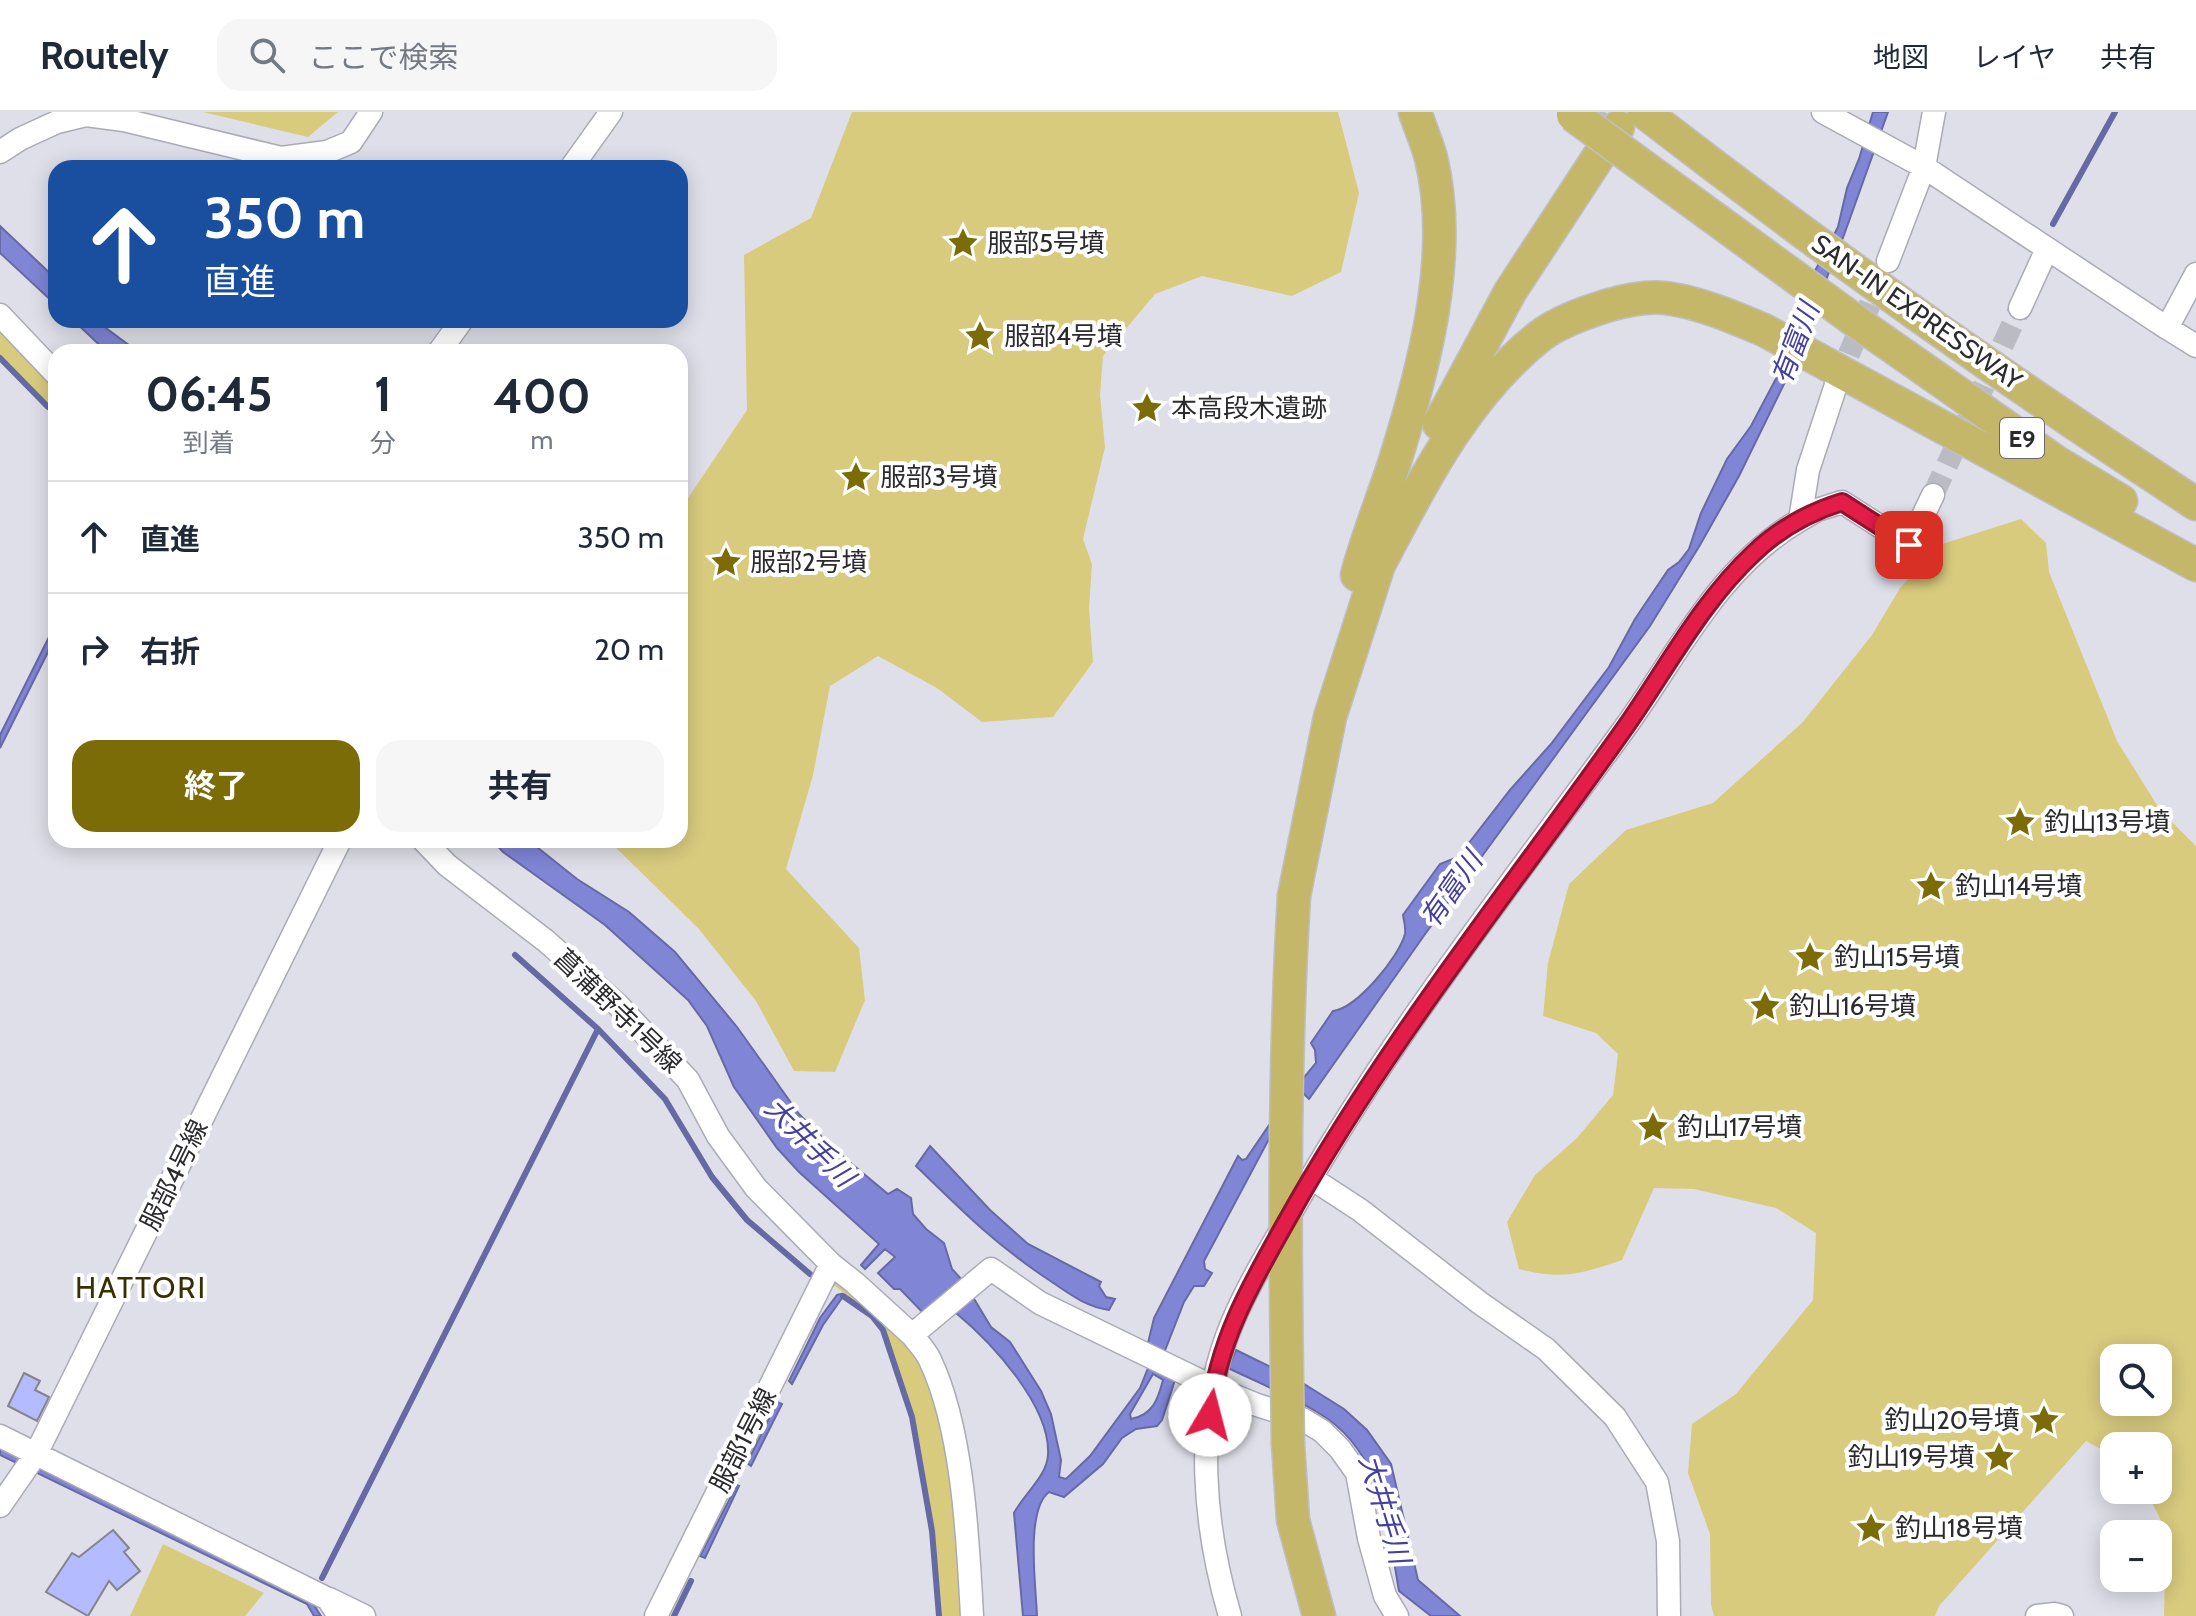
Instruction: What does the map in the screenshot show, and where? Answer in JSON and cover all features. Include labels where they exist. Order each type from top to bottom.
[{"type":"highway","points":[[1305,1616],[1292,1577],[1281,1524],[1288,897],[1319,717],[1360,566],[1394,463],[1424,350],[1439,271],[1437,206],[1431,159],[1415,112]]},
{"type":"highway","points":[[1394,463],[1515,248],[1609,116]]},
{"type":"highway","points":[[1288,897],[1330,717],[1374,574],[1436,430],[1609,116]]},
{"type":"highway","name":"SAN-IN EXPRESSWAY","points":[[1609,116],[1679,139],[1777,212],[1879,270],[2078,427],[2196,504]]},
{"type":"highway","name":"SAN-IN EXPRESSWAY","points":[[1609,116],[1854,320],[2058,463],[2196,546]]},
{"type":"highway","points":[[1374,574],[1458,423],[1496,377],[1542,334],[1586,312],[1626,300],[1671,298],[1764,330],[1835,376],[1929,421],[2196,565]]},
{"type":"highway","points":[[1281,1444],[1293,1520],[1319,1616]]},
{"type":"street","points":[[0,152],[57,122],[86,115],[124,120],[281,158],[327,152],[351,142],[371,112]]},
{"type":"street","points":[[577,160],[611,112]]},
{"type":"street","points":[[1823,112],[1924,167],[2046,251],[2196,346]]},
{"type":"street","points":[[1879,270],[1924,167],[1934,112]]},
{"type":"street","points":[[2020,308],[2046,251]]},
{"type":"street","points":[[2167,328],[2196,274]]},
{"type":"street","points":[[0,315],[48,366]]},
{"type":"street","points":[[1800,520],[1808,470],[1835,376]]},
{"type":"street","points":[[1230,1616],[1209,1516],[1205,1471],[1206,1383],[1251,1285],[1311,1178],[1458,954],[1623,732],[1719,589],[1755,552],[1800,520],[1817,510],[1842,502],[1909,545],[1933,495]]},
{"type":"street","name":"服部4号線","points":[[0,1506],[36,1454],[336,848]]},
{"type":"street","name":"菖蒲野寺1号線","points":[[431,848],[447,865],[546,941],[618,1005],[688,1080],[718,1136],[756,1188],[831,1264],[916,1331],[945,1400],[959,1467],[972,1616]]},
{"type":"street","points":[[1311,1178],[1360,1210],[1480,1303],[1546,1349],[1615,1417],[1657,1482],[1668,1541],[1669,1616]]},
{"type":"street","name":"服部1号線","points":[[656,1616],[831,1264]]},
{"type":"street","points":[[916,1331],[991,1269],[1040,1303],[1124,1344],[1206,1383],[1302,1419],[1322,1431],[1357,1473],[1369,1538],[1385,1596],[1397,1616]]},
{"type":"street","points":[[0,1436],[333,1607],[364,1616]]},
{"type":"street","points":[[2037,1616],[2062,1616]]},
{"type":"shaded area","points":[[203,112],[338,112],[308,137]]},
{"type":"shaded area","points":[[852,112],[1338,112],[1359,193],[1341,272],[1292,296],[1202,276],[1155,294],[1103,356],[1100,395],[1105,447],[1083,539],[1092,564],[1089,608],[1093,662],[1053,717],[982,722],[937,688],[878,656],[830,686],[813,775],[786,869],[859,948],[865,1000],[835,1072],[794,1071],[756,1001],[699,929],[616,848],[688,848],[688,498],[747,410],[744,255],[811,218]]},
{"type":"shaded area","points":[[0,325],[48,375],[48,404],[0,356]]},
{"type":"shaded area","points":[[2021,519],[2046,543],[2049,572],[2117,741],[2160,810],[2196,846],[2196,1616],[2164,1616],[2165,1592],[2172,1592],[2172,1520],[2161,1520],[2153,1504],[2172,1504],[2172,1432],[2100,1432],[2100,1448],[2086,1441],[1939,1606],[1935,1616],[1714,1616],[1711,1604],[1710,1534],[1688,1473],[1692,1424],[1736,1394],[1813,1300],[1816,1233],[1776,1208],[1694,1189],[1654,1188],[1622,1260],[1583,1272],[1560,1275],[1519,1269],[1507,1222],[1535,1175],[1577,1138],[1613,1095],[1618,1054],[1596,1033],[1543,1016],[1548,963],[1569,884],[1626,830],[1713,803],[1802,723],[1872,635],[1900,588],[1939,545]]},
{"type":"shaded area","points":[[839,1282],[918,1350],[947,1433],[966,1616],[941,1616],[934,1529],[914,1414],[885,1329],[873,1315],[832,1284]]},
{"type":"shaded area","points":[[163,1544],[264,1593],[245,1616],[130,1616]]},
{"type":"water","points":[[1873,112],[1888,112],[1844,235],[1785,382],[1739,476],[1700,545],[1650,626],[1309,1099],[1303,1093],[1270,1137],[1204,1261],[1205,1269],[1212,1273],[1204,1286],[1194,1286],[1184,1302],[1164,1353],[1175,1380],[1162,1420],[1157,1426],[1136,1429],[1122,1438],[1103,1464],[1064,1497],[1049,1492],[1042,1501],[1034,1531],[1037,1616],[1023,1616],[1014,1513],[1039,1478],[1048,1455],[1040,1416],[1016,1376],[986,1341],[956,1313],[950,1310],[926,1316],[900,1289],[894,1289],[878,1273],[895,1257],[885,1249],[865,1269],[861,1265],[879,1244],[777,1148],[734,1087],[707,1026],[688,1000],[605,925],[499,848],[538,848],[577,879],[629,912],[675,952],[737,1027],[799,1114],[834,1149],[888,1194],[897,1189],[911,1198],[913,1214],[944,1243],[952,1269],[964,1282],[991,1327],[1010,1342],[1041,1391],[1051,1414],[1061,1460],[1059,1477],[1066,1479],[1090,1456],[1140,1388],[1148,1368],[1148,1343],[1154,1318],[1238,1156],[1246,1159],[1291,1093],[1316,1063],[1311,1043],[1333,1011],[1354,1001],[1386,968],[1405,934],[1403,915],[1440,864],[1458,857],[1510,790],[1551,744],[1609,667],[1635,619],[1668,570],[1689,549],[1701,513],[1727,459],[1751,426],[1779,373],[1807,286],[1838,227],[1847,188]],"holes":[[[1153,1374],[1163,1380],[1156,1400],[1145,1414],[1131,1419],[1130,1414]]]},
{"type":"water","points":[[0,226],[48,271],[48,298],[0,253]]},
{"type":"water","points":[[82,328],[106,328],[128,344],[98,344]]},
{"type":"water","points":[[48,639],[48,652],[0,748],[0,735]]},
{"type":"water","points":[[930,1146],[990,1210],[1028,1244],[1101,1282],[1099,1286],[1106,1297],[1115,1299],[1109,1310],[1085,1302],[1064,1290],[1012,1254],[964,1212],[916,1166]]},
{"type":"water","points":[[841,1294],[842,1298],[823,1325],[792,1384],[789,1381],[820,1318]]},
{"type":"water","name":"大井手川","points":[[1236,1350],[1301,1382],[1344,1409],[1367,1430],[1391,1464],[1418,1580],[1460,1616],[1431,1616],[1399,1591],[1378,1491],[1356,1447],[1339,1428],[1317,1412],[1228,1368]]},
{"type":"water","points":[[777,1402],[782,1404],[751,1466],[747,1463]]},
{"type":"water","points":[[0,1444],[26,1456],[40,1469],[312,1602],[321,1616],[314,1616],[307,1604],[0,1455]]},
{"type":"water","points":[[737,1485],[705,1558],[700,1556]]},
{"type":"building","points":[[24,1373],[40,1381],[35,1390],[49,1397],[37,1421],[8,1406]]},
{"type":"building","points":[[113,1530],[129,1548],[124,1552],[140,1571],[117,1590],[109,1581],[88,1616],[46,1592],[72,1553],[79,1557]]},
{"type":"waterway","points":[[2053,224],[2115,112]]},
{"type":"waterway","points":[[0,358],[48,407]]},
{"type":"waterway","points":[[515,955],[598,1029],[665,1099],[712,1177],[747,1220],[810,1274]]},
{"type":"waterway","points":[[322,1578],[598,1029]]},
{"type":"waterway","points":[[843,1296],[872,1316],[883,1330],[912,1417],[932,1531],[939,1616]]},
{"type":"waterway","points":[[674,1616],[691,1581]]},
{"type":"tunnel","points":[[1602,116],[1605,112]]},
{"type":"tunnel","points":[[1836,385],[1883,273]]},
{"type":"tunnel","points":[[1933,495],[2020,308]]},
{"type":"place","name":"服部5号墳","points":[[963,243]]},
{"type":"place","name":"服部4号墳","points":[[980,336]]},
{"type":"place","name":"本高段木遺跡","points":[[1147,408]]},
{"type":"place","name":"服部3号墳","points":[[856,477]]},
{"type":"place","name":"服部2号墳","points":[[726,562]]},
{"type":"place","name":"釣山13号墳","points":[[2020,822]]},
{"type":"place","name":"釣山14号墳","points":[[1931,886]]},
{"type":"place","name":"釣山15号墳","points":[[1810,957]]},
{"type":"place","name":"釣山16号墳","points":[[1765,1006]]},
{"type":"place","name":"釣山17号墳","points":[[1653,1127]]},
{"type":"place","name":"釣山20号墳","points":[[2044,1420]]},
{"type":"place","name":"釣山19号墳","points":[[1999,1457]]},
{"type":"place","name":"釣山18号墳","points":[[1871,1528]]},
{"type":"district","name":"HATTORI","points":[[141,1287]]},
{"type":"route","points":[[1210,1415],[1213,1387],[1227,1336],[1251,1285],[1317,1167],[1458,954],[1623,732],[1719,589],[1755,552],[1784,529],[1817,510],[1842,502],[1909,545]]},
{"type":"water label","name":"有富川","points":[[1795,343]]},
{"type":"water label","name":"有富川","points":[[1451,889]]}]
